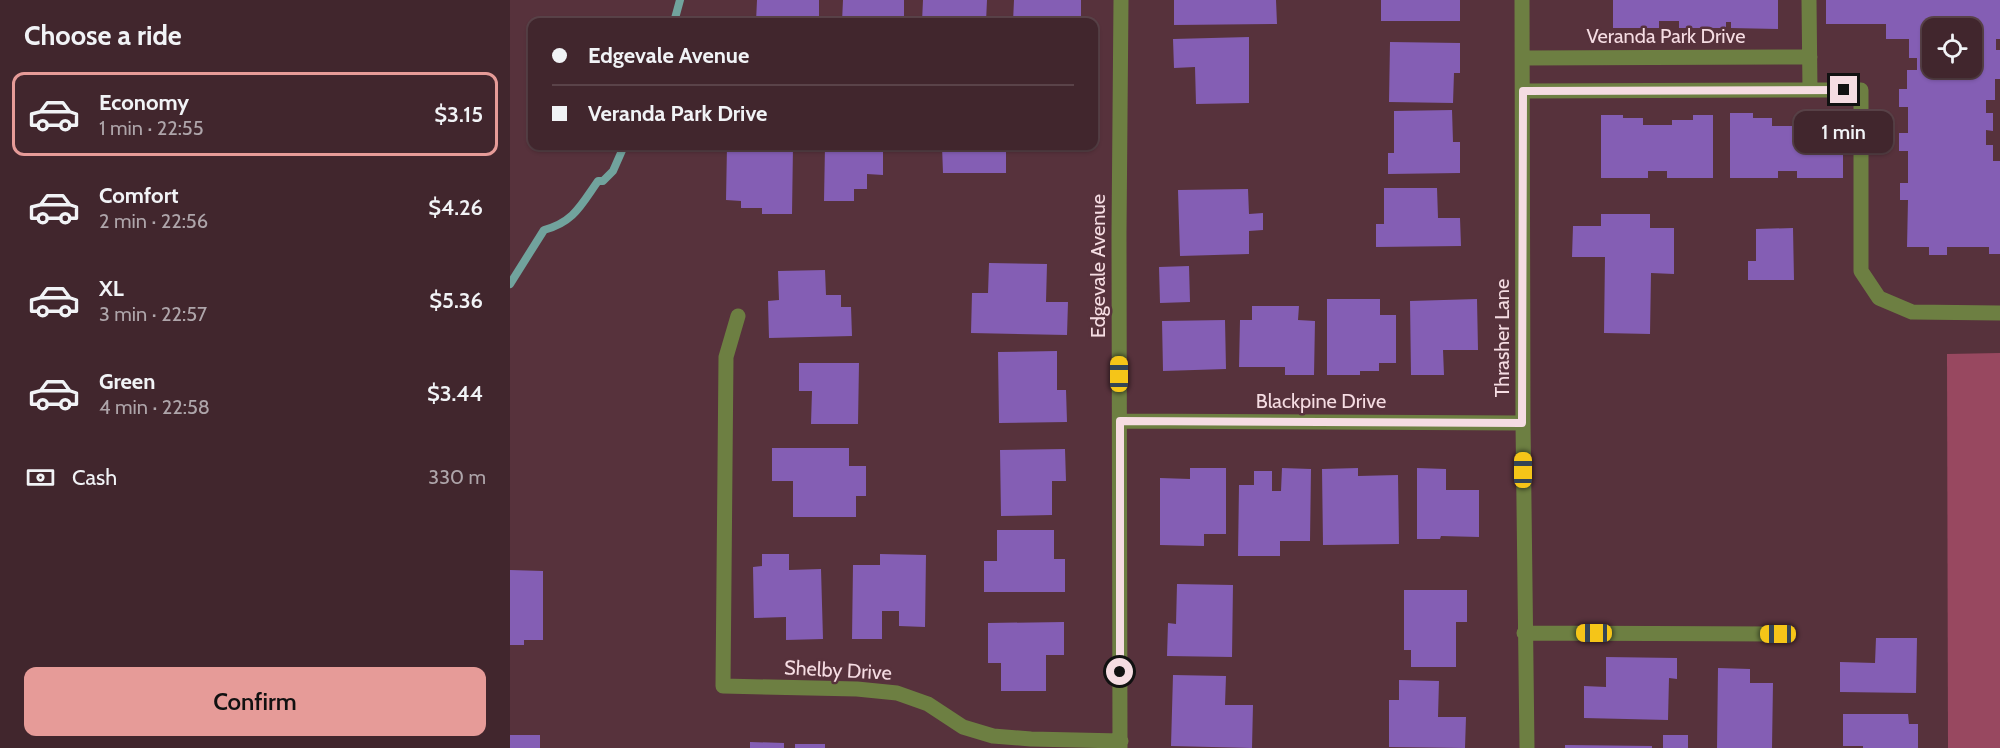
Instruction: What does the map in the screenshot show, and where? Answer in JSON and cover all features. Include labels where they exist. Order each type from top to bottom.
[{"type":"street","name":"Edgevale Avenue","points":[[1120,744],[1121,0]]},
{"type":"street","name":"Thrasher Lane","points":[[1522,0],[1522,423],[1527,748]]},
{"type":"street","points":[[1809,0],[1810,90]]},
{"type":"street","name":"Veranda Park Drive","points":[[1522,58],[1810,57]]},
{"type":"street","points":[[1523,91],[1861,90],[1861,271],[1879,298],[1912,312],[2000,313]]},
{"type":"street","name":"Shelby Drive","points":[[738,316],[726,357],[723,687],[857,689],[897,693],[928,705],[963,727],[993,736],[1120,744]]},
{"type":"street","name":"Blackpine Drive","points":[[1120,421],[1522,423]]},
{"type":"street","points":[[1524,633],[1778,634]]},
{"type":"shaded area","points":[[2000,353],[2000,748],[1948,748],[1947,354]]},
{"type":"building","points":[[757,0],[819,0],[819,18],[756,18]]},
{"type":"building","points":[[843,0],[904,0],[904,18],[842,18]]},
{"type":"building","points":[[923,0],[987,0],[986,18],[922,18]]},
{"type":"building","points":[[1014,0],[1081,0],[1081,18],[1013,18]]},
{"type":"building","points":[[1174,0],[1276,0],[1277,24],[1174,25]]},
{"type":"building","points":[[1381,0],[1460,0],[1460,21],[1381,21]]},
{"type":"building","points":[[1613,0],[1778,0],[1778,29],[1731,28],[1731,22],[1726,22],[1726,28],[1679,28],[1679,21],[1659,21],[1659,28],[1613,28]]},
{"type":"building","points":[[1826,0],[2000,0],[2000,39],[1996,39],[1996,50],[2000,50],[2000,79],[1995,79],[1995,100],[1986,100],[1986,113],[1993,113],[1993,131],[1986,130],[1986,145],[1993,145],[1993,161],[2000,161],[2000,254],[1989,254],[1989,247],[1947,247],[1947,255],[1929,255],[1929,247],[1907,247],[1908,200],[1900,200],[1900,183],[1908,183],[1908,151],[1899,151],[1899,133],[1908,133],[1908,107],[1899,107],[1899,89],[1907,89],[1907,70],[1917,70],[1917,58],[1909,58],[1909,39],[1886,39],[1886,24],[1826,24]]},
{"type":"building","points":[[1249,37],[1249,103],[1196,104],[1195,67],[1174,68],[1173,39]]},
{"type":"building","points":[[1390,42],[1460,43],[1460,73],[1454,73],[1453,103],[1389,102]]},
{"type":"building","points":[[1452,110],[1453,142],[1460,142],[1460,173],[1388,174],[1388,153],[1394,153],[1394,111]]},
{"type":"building","points":[[1730,113],[1753,113],[1753,118],[1772,118],[1772,126],[1801,126],[1801,120],[1822,120],[1822,115],[1843,115],[1843,178],[1797,178],[1797,171],[1778,171],[1778,178],[1730,178]]},
{"type":"building","points":[[1601,115],[1643,118],[1643,125],[1672,125],[1672,120],[1693,120],[1693,115],[1713,115],[1713,178],[1667,178],[1667,171],[1648,171],[1648,178],[1601,178]]},
{"type":"building","points":[[727,150],[793,150],[792,214],[762,214],[762,208],[741,208],[741,201],[726,200]]},
{"type":"building","points":[[825,150],[883,150],[883,175],[867,174],[867,189],[854,189],[854,201],[824,201]]},
{"type":"building","points":[[942,150],[1006,150],[1006,173],[943,173]]},
{"type":"building","points":[[1384,188],[1437,188],[1438,218],[1460,218],[1461,246],[1376,247],[1376,224],[1384,224]]},
{"type":"building","points":[[1248,189],[1249,214],[1263,213],[1263,230],[1249,231],[1249,254],[1180,256],[1178,190]]},
{"type":"building","points":[[1601,214],[1650,214],[1650,228],[1674,228],[1674,274],[1651,273],[1650,334],[1604,333],[1605,257],[1572,257],[1573,226],[1601,226]]},
{"type":"building","points":[[1793,228],[1794,280],[1748,280],[1748,261],[1756,261],[1756,229]]},
{"type":"building","points":[[989,263],[1047,264],[1046,302],[1068,302],[1067,335],[971,333],[972,293],[988,293]]},
{"type":"building","points":[[1189,266],[1190,302],[1160,303],[1159,267]]},
{"type":"building","points":[[825,270],[826,295],[841,295],[841,307],[851,307],[852,336],[769,338],[768,301],[779,300],[778,271]]},
{"type":"building","points":[[1327,299],[1380,299],[1380,315],[1396,315],[1396,363],[1379,363],[1379,371],[1360,371],[1360,375],[1327,375]]},
{"type":"building","points":[[1477,299],[1478,350],[1443,350],[1444,375],[1411,375],[1410,301]]},
{"type":"building","points":[[1252,306],[1299,306],[1298,320],[1315,321],[1314,375],[1285,375],[1285,367],[1239,367],[1240,320],[1252,320]]},
{"type":"building","points":[[1225,320],[1226,369],[1163,371],[1162,321]]},
{"type":"building","points":[[1057,351],[1057,390],[1066,390],[1067,422],[999,423],[998,352]]},
{"type":"building","points":[[799,363],[859,363],[858,424],[811,424],[812,391],[799,391]]},
{"type":"building","points":[[772,448],[849,448],[849,466],[866,466],[866,496],[856,496],[856,517],[793,517],[793,481],[772,481]]},
{"type":"building","points":[[1065,449],[1066,481],[1052,481],[1052,515],[1001,516],[1000,450]]},
{"type":"building","points":[[1190,468],[1226,468],[1226,534],[1204,534],[1204,546],[1160,545],[1160,478],[1190,479]]},
{"type":"building","points":[[1282,468],[1311,469],[1310,541],[1280,541],[1280,556],[1238,556],[1239,485],[1254,485],[1254,471],[1272,471],[1272,491],[1281,491]]},
{"type":"building","points":[[1358,468],[1358,476],[1398,475],[1399,544],[1323,545],[1322,469]]},
{"type":"building","points":[[1417,468],[1446,469],[1446,490],[1479,490],[1479,537],[1441,536],[1440,539],[1417,539]]},
{"type":"building","points":[[997,530],[1054,530],[1054,559],[1065,559],[1065,592],[984,592],[984,561],[997,561]]},
{"type":"building","points":[[762,554],[789,554],[789,570],[821,569],[823,639],[786,640],[786,617],[754,618],[753,567],[762,566]]},
{"type":"building","points":[[880,554],[926,555],[925,627],[899,626],[899,611],[882,611],[882,639],[852,639],[853,565],[880,565]]},
{"type":"building","points":[[510,570],[543,571],[543,640],[524,640],[524,645],[510,645]]},
{"type":"building","points":[[1177,584],[1233,585],[1232,657],[1167,656],[1168,623],[1176,624]]},
{"type":"building","points":[[1404,590],[1467,590],[1467,622],[1456,622],[1456,667],[1411,667],[1411,650],[1404,650]]},
{"type":"building","points":[[1064,622],[1064,655],[1046,655],[1046,691],[1001,691],[1001,663],[988,663],[988,623]]},
{"type":"building","points":[[1876,638],[1917,638],[1916,693],[1840,692],[1840,662],[1875,663]]},
{"type":"building","points":[[1606,657],[1677,658],[1677,679],[1669,678],[1668,720],[1584,718],[1584,686],[1606,687]]},
{"type":"building","points":[[1718,668],[1750,669],[1750,683],[1773,683],[1772,748],[1717,748]]},
{"type":"building","points":[[1173,675],[1226,676],[1225,705],[1253,705],[1252,748],[1171,746]]},
{"type":"building","points":[[1399,680],[1439,681],[1438,717],[1466,717],[1465,748],[1389,747],[1389,700],[1399,700]]},
{"type":"building","points":[[1843,714],[1908,714],[1909,724],[1918,724],[1918,748],[1843,746]]},
{"type":"building","points":[[510,735],[540,735],[540,748],[510,748]]},
{"type":"building","points":[[1663,735],[1688,735],[1688,748],[1663,748]]},
{"type":"building","points":[[750,742],[784,743],[784,748],[750,748]]},
{"type":"building","points":[[795,744],[825,744],[825,748],[795,748]]},
{"type":"building","points":[[1565,745],[1652,746],[1652,748],[1565,748]]},
{"type":"waterway","points":[[675,18],[680,0]]},
{"type":"waterway","points":[[510,284],[544,230],[563,222],[576,212],[598,181],[603,181],[613,171],[622,150]]},
{"type":"route","points":[[1120,672],[1120,421],[1522,423],[1523,91],[1844,90]]}]
